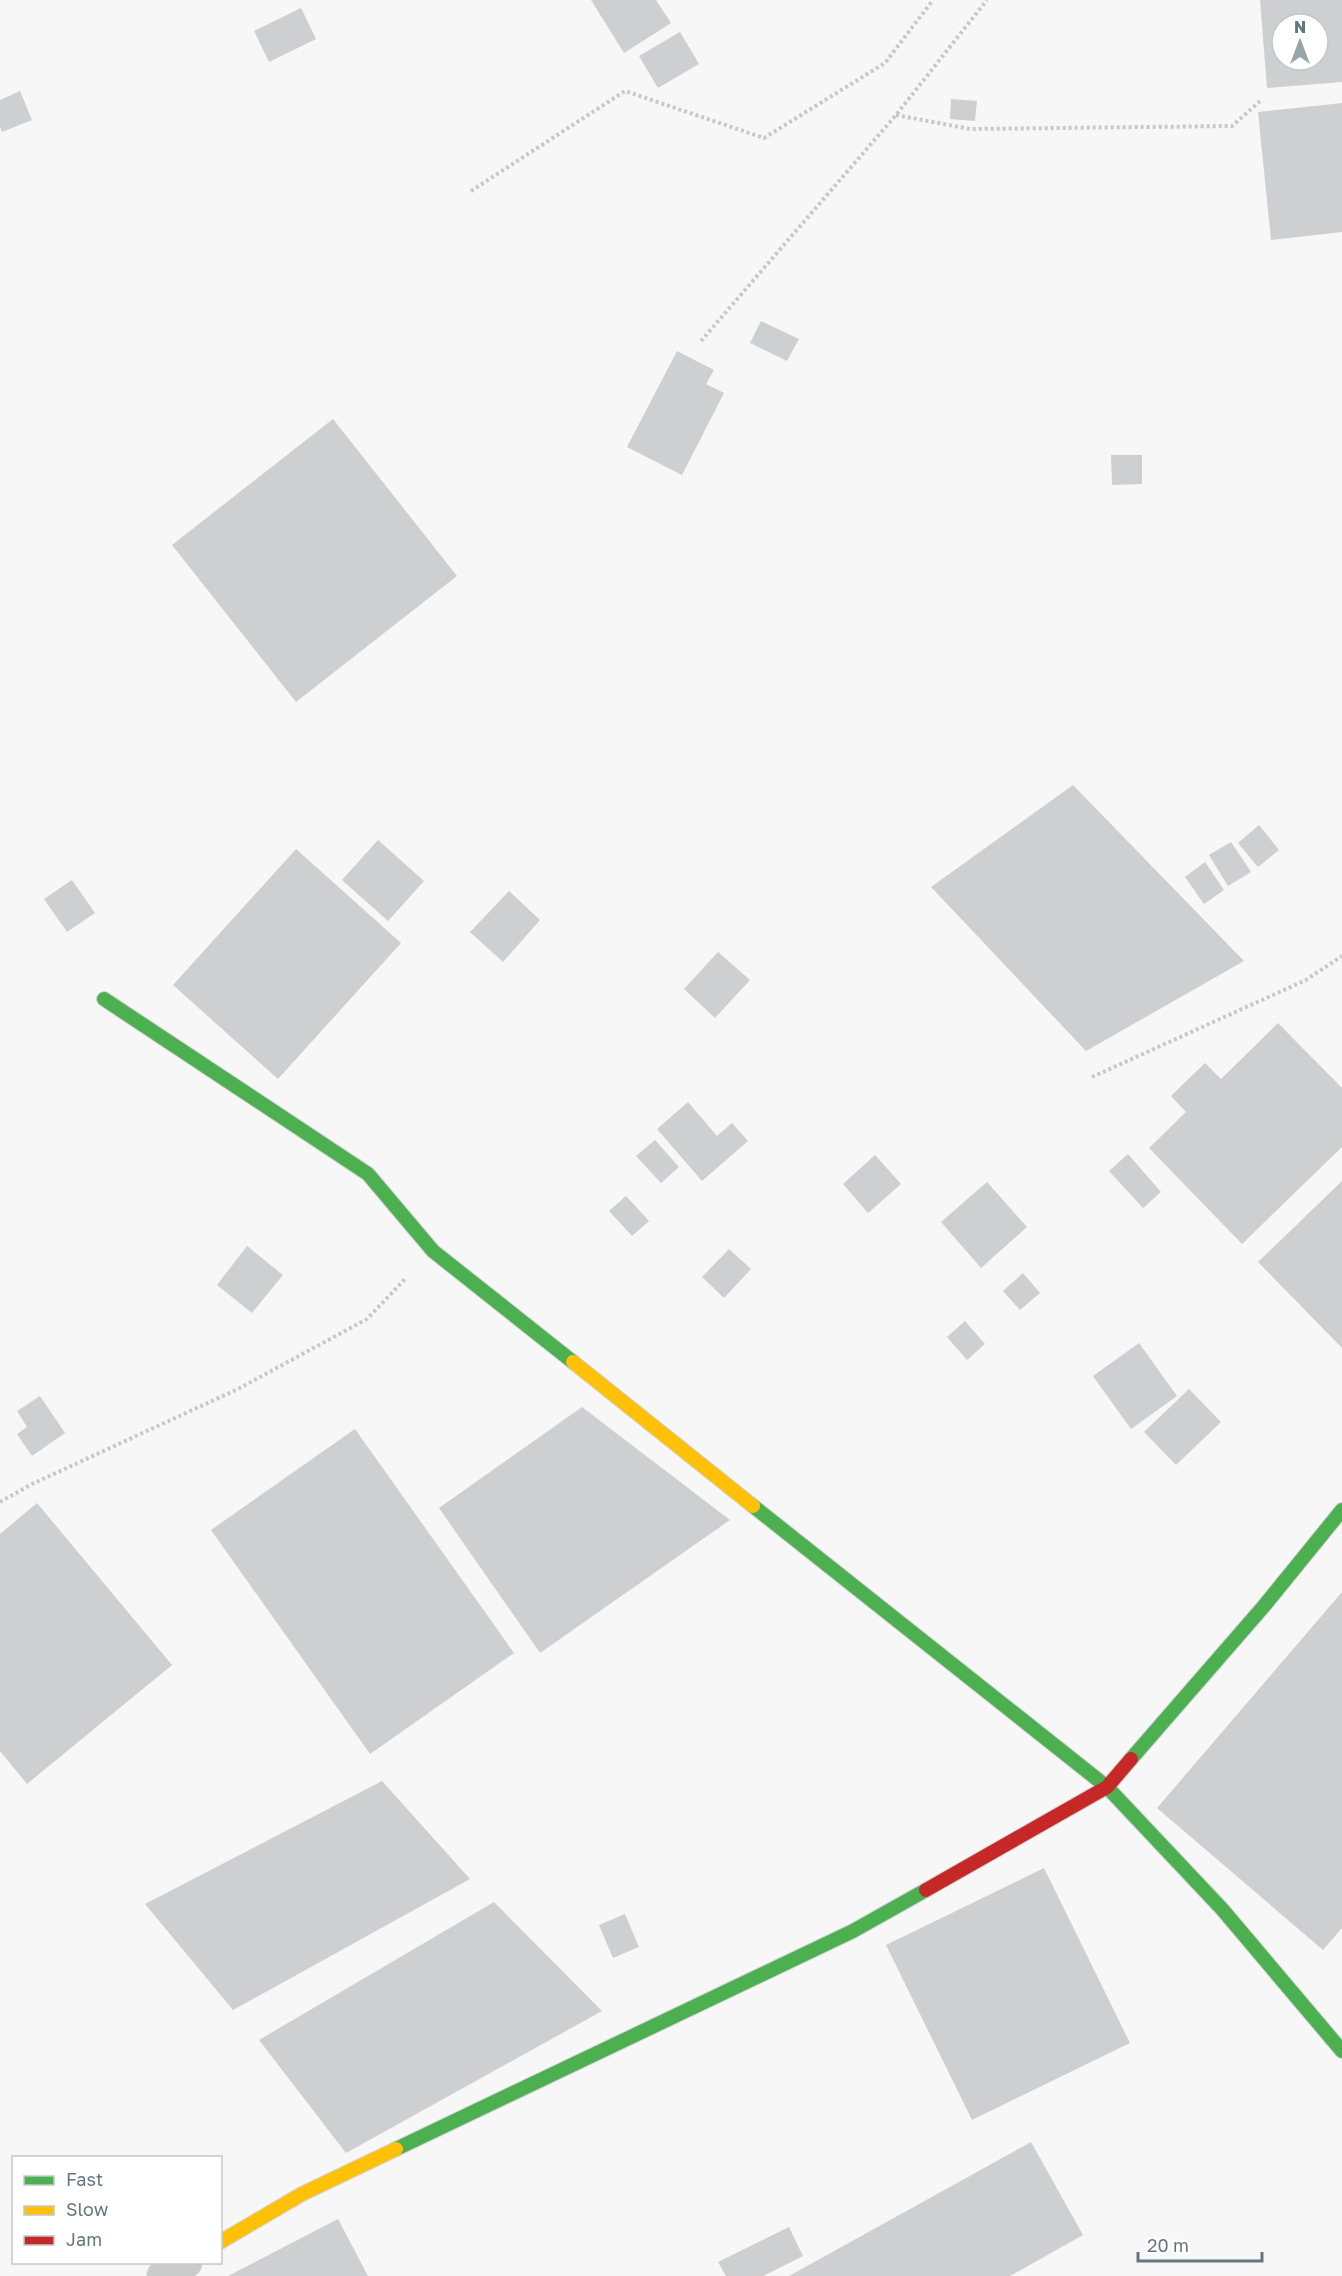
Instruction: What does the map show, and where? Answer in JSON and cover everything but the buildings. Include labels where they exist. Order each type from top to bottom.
[{"type":"street","points":[[104,999],[368,1174],[433,1251],[1107,1787],[1222,1909],[1342,2051]]},
{"type":"street","points":[[222,2241],[302,2193],[853,1931],[1107,1787],[1264,1606],[1342,1510]]},
{"type":"street","points":[[163,2276],[183,2264]]},
{"type":"path","points":[[471,191],[625,91],[764,138],[885,63],[933,0]]},
{"type":"path","points":[[701,341],[896,115],[987,0]]},
{"type":"path","points":[[896,115],[970,129],[1232,126],[1260,101]]},
{"type":"path","points":[[1092,1077],[1306,980],[1342,956]]},
{"type":"path","points":[[0,1503],[32,1484],[238,1389],[367,1319],[433,1251]]},
{"type":"traffic: fast","points":[[104,999],[368,1174],[433,1251],[573,1362]]},
{"type":"traffic: fast","points":[[753,1506],[1107,1787],[1222,1909],[1342,2051]]},
{"type":"traffic: fast","points":[[1131,1759],[1264,1606],[1342,1510]]},
{"type":"traffic: fast","points":[[396,2149],[853,1931],[926,1890]]},
{"type":"traffic: slow","points":[[573,1362],[753,1506]]},
{"type":"traffic: slow","points":[[222,2241],[302,2194],[396,2149]]},
{"type":"traffic: jam","points":[[926,1890],[1107,1787],[1131,1759]]}]
